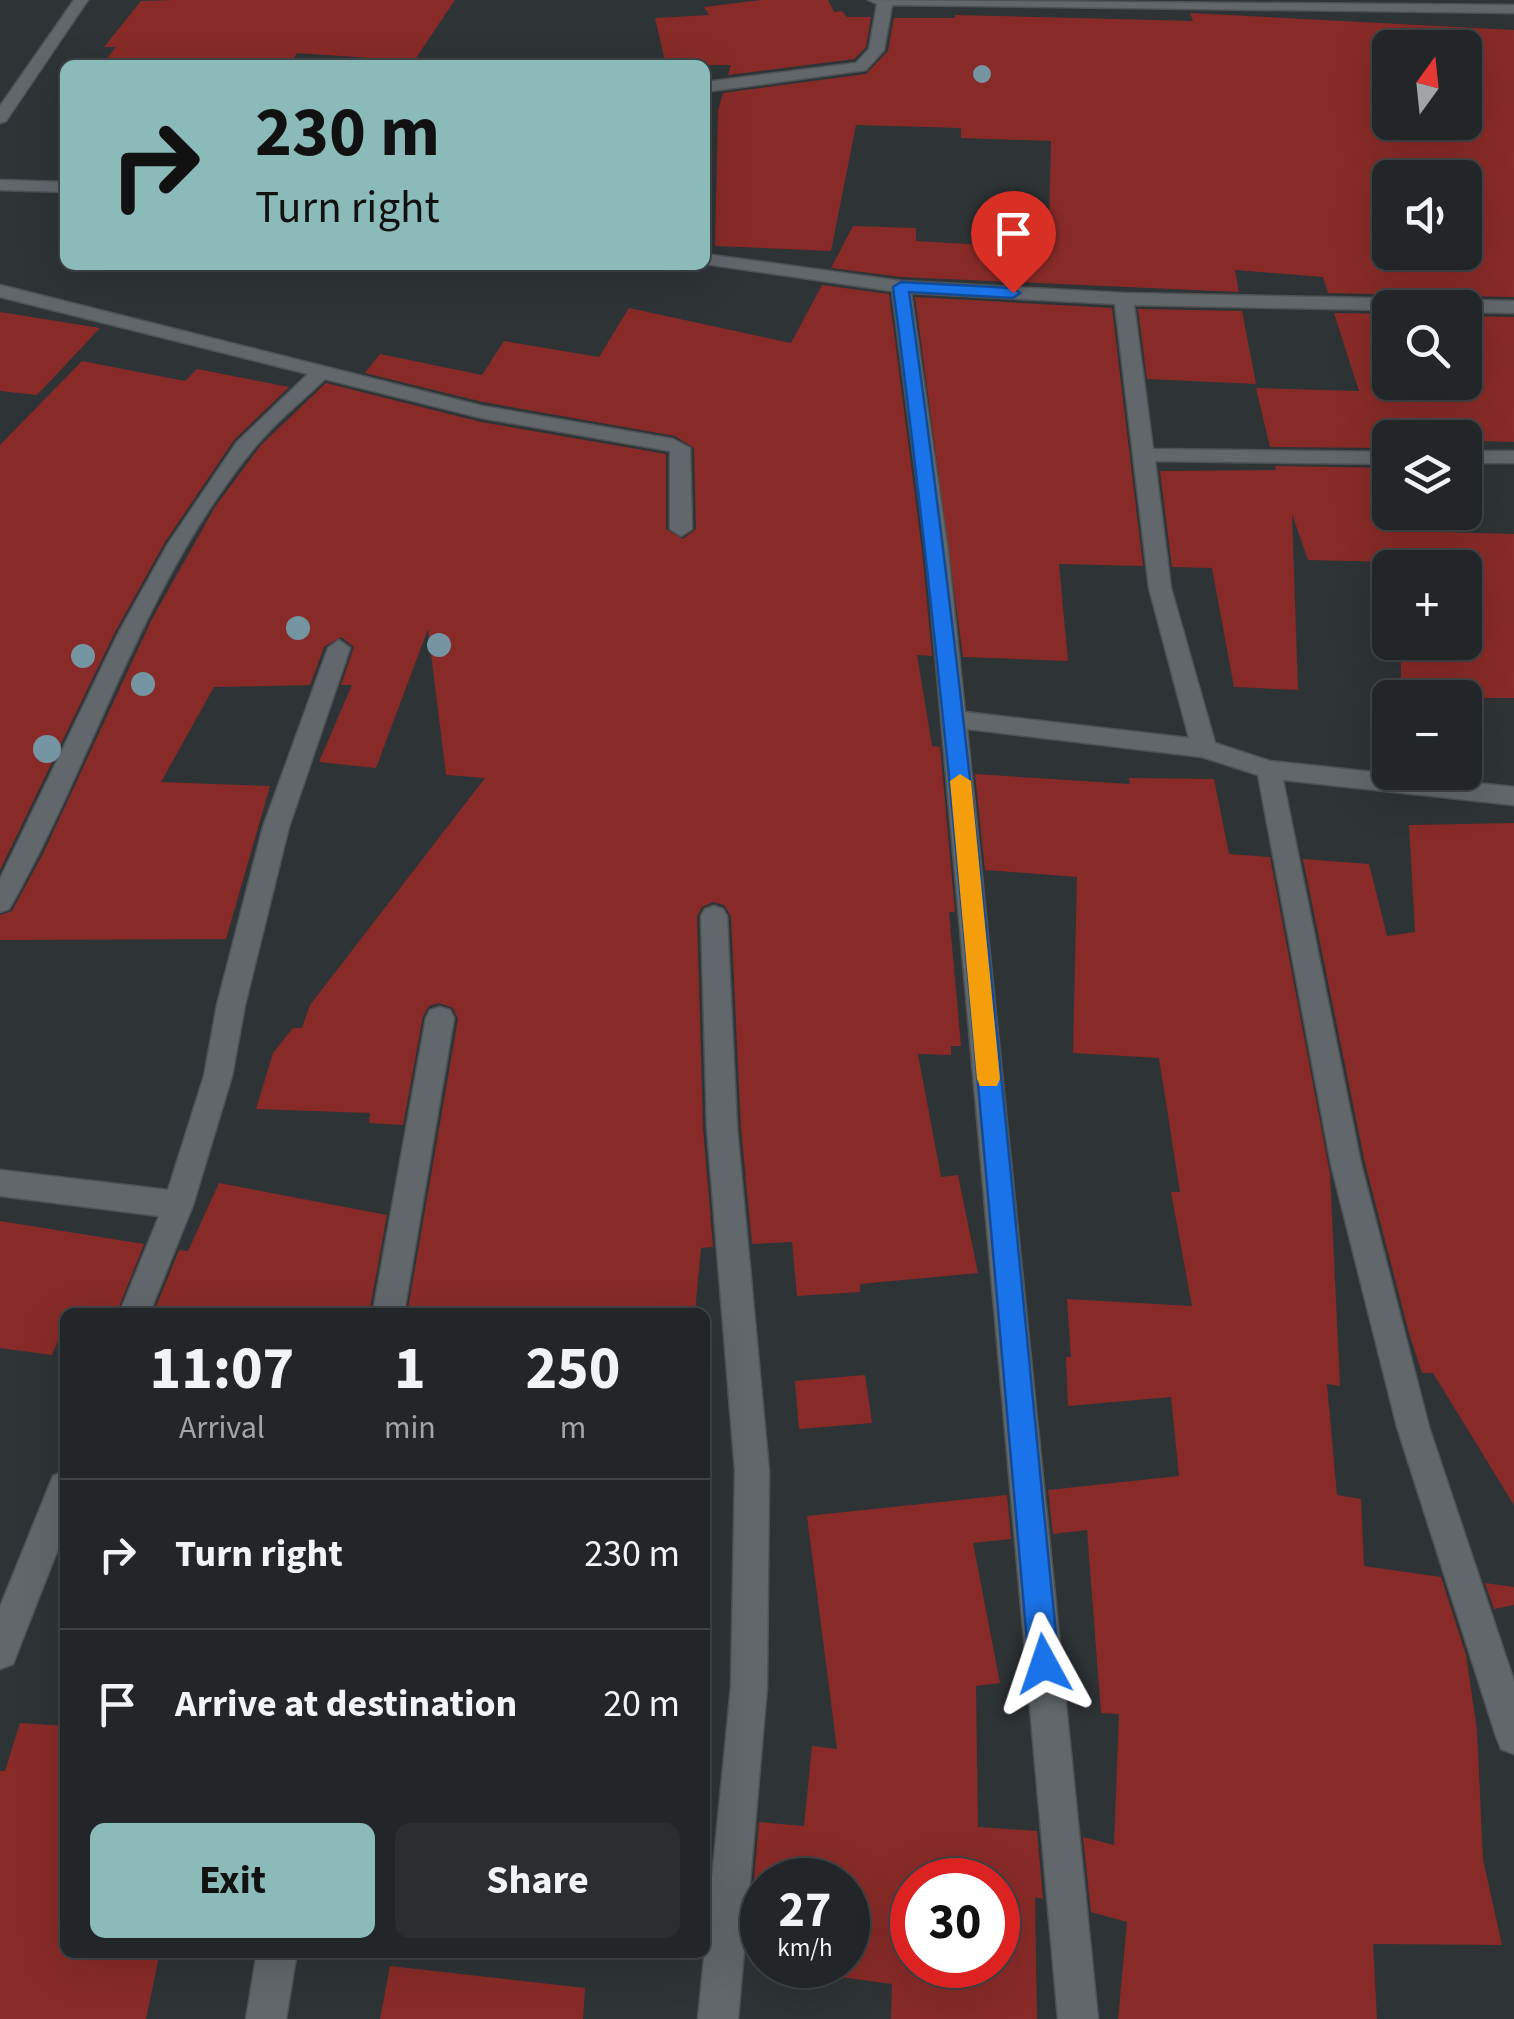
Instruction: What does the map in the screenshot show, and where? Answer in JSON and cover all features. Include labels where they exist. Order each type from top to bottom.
[{"type":"street","points":[[0,118],[81,0]]},
{"type":"street","points":[[874,0],[1398,3],[1514,9]]},
{"type":"street","points":[[710,86],[861,67],[876,50],[885,1]]},
{"type":"street","points":[[0,185],[60,187]]},
{"type":"street","points":[[710,260],[901,287],[1124,299],[1514,307]]},
{"type":"street","points":[[901,287],[937,552],[954,718],[1078,2019]]},
{"type":"street","points":[[0,291],[482,412],[680,448],[681,529]]},
{"type":"street","points":[[1124,299],[1160,588],[1204,748]]},
{"type":"street","points":[[0,902],[78,752],[128,636],[184,537],[237,455],[321,372]]},
{"type":"street","points":[[1144,455],[1372,458]]},
{"type":"street","points":[[1482,457],[1514,456]]},
{"type":"street","points":[[137,1308],[178,1205],[218,1076],[231,1005],[276,827],[339,648]]},
{"type":"street","points":[[954,718],[1204,748],[1268,770],[1514,796]]},
{"type":"street","points":[[1268,770],[1346,1164],[1413,1427],[1514,1736]]},
{"type":"street","points":[[714,916],[722,1128],[752,1472],[749,1687],[718,2019]]},
{"type":"street","points":[[389,1308],[440,1018]]},
{"type":"street","points":[[0,1183],[178,1205]]},
{"type":"street","points":[[0,1651],[60,1501]]},
{"type":"street","points":[[266,2019],[276,1958]]},
{"type":"building","points":[[455,0],[415,60],[297,53],[293,60],[106,60],[116,47],[104,47],[141,1]]},
{"type":"building","points":[[761,0],[828,0],[834,12],[842,11],[847,17],[871,17],[866,47],[854,59],[728,75],[731,65],[710,65],[710,60],[665,60],[655,18],[709,15],[704,7]]},
{"type":"building","points":[[1190,13],[1514,30],[1514,297],[1482,296],[1482,290],[1328,293],[1323,277],[1235,270],[1239,292],[901,277],[831,268],[853,226],[916,228],[916,241],[1020,247],[1022,230],[1049,232],[1051,141],[961,138],[961,128],[856,125],[831,251],[715,246],[718,111],[723,93],[866,74],[888,51],[894,18],[955,15],[1193,21]]},
{"type":"building","points":[[822,285],[889,294],[922,551],[932,656],[917,655],[932,746],[940,747],[955,912],[949,912],[961,1046],[951,1046],[951,1055],[918,1054],[941,1177],[958,1175],[978,1273],[860,1284],[860,1292],[797,1296],[792,1242],[752,1244],[741,1128],[731,916],[724,905],[713,902],[702,907],[697,916],[703,1128],[713,1247],[701,1248],[695,1308],[408,1308],[458,1019],[453,1008],[439,1003],[429,1006],[423,1016],[403,1125],[369,1123],[370,1113],[256,1109],[273,1053],[293,1028],[302,1028],[310,1005],[485,778],[446,775],[428,629],[376,768],[319,762],[352,685],[341,685],[354,647],[341,637],[324,647],[310,685],[214,687],[161,782],[270,786],[226,939],[0,940],[0,915],[12,911],[43,854],[152,619],[215,507],[261,445],[326,383],[481,422],[666,454],[666,529],[683,539],[696,529],[694,448],[675,436],[483,402],[365,373],[380,354],[482,375],[504,341],[599,357],[629,308],[791,343]]},
{"type":"building","points":[[915,297],[1112,308],[1143,566],[1059,564],[1068,661],[963,657]]},
{"type":"building","points":[[1138,309],[1242,311],[1256,384],[1147,379]]},
{"type":"building","points":[[0,312],[100,328],[37,395],[0,391]]},
{"type":"building","points":[[1334,313],[1372,314],[1372,400],[1482,400],[1482,316],[1514,317],[1514,442],[1482,441],[1482,420],[1372,420],[1372,448],[1270,447],[1256,388],[1359,391]]},
{"type":"building","points":[[82,361],[185,381],[197,369],[289,387],[234,440],[165,542],[115,632],[0,870],[0,445]]},
{"type":"building","points":[[1275,466],[1372,468],[1372,530],[1514,534],[1514,698],[1482,698],[1482,680],[1401,680],[1401,660],[1482,660],[1482,550],[1372,550],[1372,561],[1308,560],[1292,514],[1298,690],[1234,687],[1212,568],[1172,567],[1160,471],[1276,470]]},
{"type":"building","points":[[975,774],[1130,784],[1129,778],[1214,779],[1229,854],[1270,857],[1330,1174],[1340,1386],[1327,1384],[1337,1495],[1361,1499],[1364,1566],[1441,1577],[1466,1655],[1477,1730],[1483,1860],[1502,1945],[1373,1944],[1377,2019],[1118,2019],[1127,1922],[1091,1912],[1083,1837],[1114,1845],[1119,1714],[1101,1713],[1087,1530],[1053,1534],[1048,1490],[1179,1476],[1171,1397],[1068,1406],[1066,1357],[1071,1357],[1067,1299],[1192,1306],[1171,1192],[1180,1192],[1159,1058],[1073,1053],[1077,877],[985,870]]},
{"type":"building","points":[[1514,823],[1514,1505],[1433,1373],[1422,1373],[1365,1163],[1303,859],[1369,864],[1387,936],[1415,932],[1409,825]]},
{"type":"building","points":[[219,1183],[387,1215],[370,1308],[156,1308],[179,1250],[188,1251]]},
{"type":"building","points":[[0,1221],[144,1244],[119,1308],[60,1308],[60,1336],[52,1355],[0,1348]]},
{"type":"building","points":[[865,1375],[872,1423],[799,1429],[795,1381]]},
{"type":"building","points":[[1007,1495],[1011,1539],[973,1543],[1000,1683],[976,1686],[978,1827],[1037,1831],[1043,1899],[1035,1897],[1037,2019],[891,2019],[892,1988],[1020,1988],[1020,1858],[890,1858],[890,1984],[870,1981],[870,1858],[756,1858],[759,1822],[804,1826],[812,1746],[837,1749],[807,1516]]},
{"type":"building","points":[[1485,1583],[1514,1587],[1514,1605],[1494,1609]]},
{"type":"building","points":[[20,1723],[60,1726],[60,1958],[159,1958],[146,2019],[0,2019],[0,1771],[5,1771]]},
{"type":"building","points":[[390,1966],[585,1988],[583,2019],[380,2019]]},
{"type":"slow traffic","points":[[960,781],[989,1079]]},
{"type":"route","points":[[1013,293],[901,287],[937,552],[1044,1664]]}]
